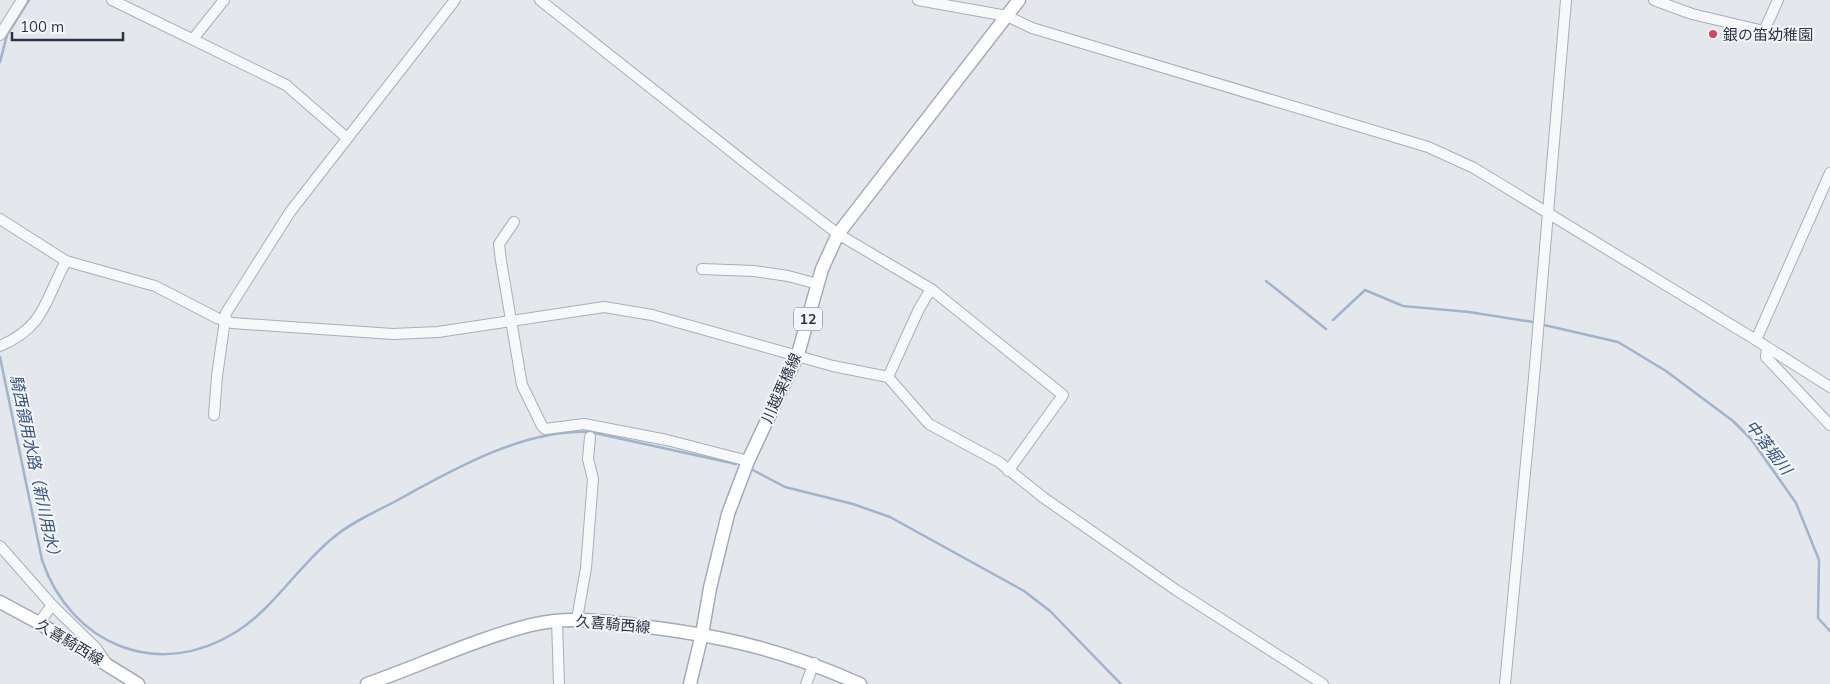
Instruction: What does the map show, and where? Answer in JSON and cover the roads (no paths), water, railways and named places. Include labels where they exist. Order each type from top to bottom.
[{"type":"main road","name":"川越栗橋線","points":[[690,684],[721,536],[748,461],[798,354],[818,284],[838,234],[1019,0]]},
{"type":"main road","name":"久喜騎西線","points":[[0,602],[39,623],[138,684]]},
{"type":"main road","name":"久喜騎西線","points":[[367,684],[395,679],[503,634],[532,624],[577,619],[702,634],[753,645],[814,663],[860,684]]},
{"type":"street","points":[[0,36],[22,0]]},
{"type":"street","points":[[112,0],[286,86],[347,138]]},
{"type":"street","points":[[194,39],[224,0]]},
{"type":"street","points":[[214,415],[224,321],[284,220],[455,0]]},
{"type":"street","points":[[540,0],[754,170],[838,234],[932,289],[1063,395],[1008,471]]},
{"type":"street","points":[[918,0],[1007,16],[1042,31],[1428,147],[1474,168],[1830,387]]},
{"type":"street","points":[[1505,684],[1549,213],[1566,0]]},
{"type":"street","points":[[1654,0],[1692,14],[1764,32],[1778,0]]},
{"type":"street","points":[[1756,340],[1830,173]]},
{"type":"street","points":[[0,219],[66,261],[155,286],[224,321],[290,329],[393,334],[438,332],[604,307],[652,315],[798,354],[833,366],[888,377],[929,424],[999,462],[1008,471],[1192,601],[1323,684]]},
{"type":"street","points":[[514,222],[499,244],[522,385],[545,429],[584,424],[667,440],[748,461]]},
{"type":"street","points":[[0,346],[22,335],[36,322],[66,261]]},
{"type":"street","points":[[702,270],[754,271],[788,276],[818,284]]},
{"type":"street","points":[[888,377],[918,309],[932,289]]},
{"type":"street","points":[[1767,347],[1766,357],[1830,425]]},
{"type":"street","points":[[577,619],[586,568],[592,479],[588,459],[590,437]]},
{"type":"street","points":[[0,546],[52,606],[96,648],[107,665]]},
{"type":"street","points":[[39,623],[52,606]]},
{"type":"street","points":[[557,620],[558,684]]},
{"type":"street","points":[[806,684],[814,663]]},
{"type":"waterway","points":[[0,62],[7,35],[29,0]]},
{"type":"waterway","points":[[1266,281],[1326,329]]},
{"type":"waterway","name":"中落堀川","points":[[1333,320],[1365,290],[1403,306],[1469,312],[1533,322]]},
{"type":"waterway","name":"中落堀川","points":[[1544,325],[1618,342],[1666,371],[1733,421],[1751,439],[1796,503],[1819,560],[1818,618],[1830,631]]},
{"type":"waterway","name":"騎西領用水路（新川用水）","points":[[0,357],[42,560],[55,590],[74,614],[96,633],[121,646],[148,653],[177,653],[206,646],[236,632],[262,611],[321,548],[348,527],[464,465],[514,444],[539,437],[590,432],[736,464]]},
{"type":"waterway","name":"騎西領用水路（新川用水）","points":[[751,469],[785,487],[853,504],[890,517],[1024,591],[1050,611],[1121,684]]},
{"type":"place","name":"銀の笛幼稚園","points":[[1713,34]]}]
